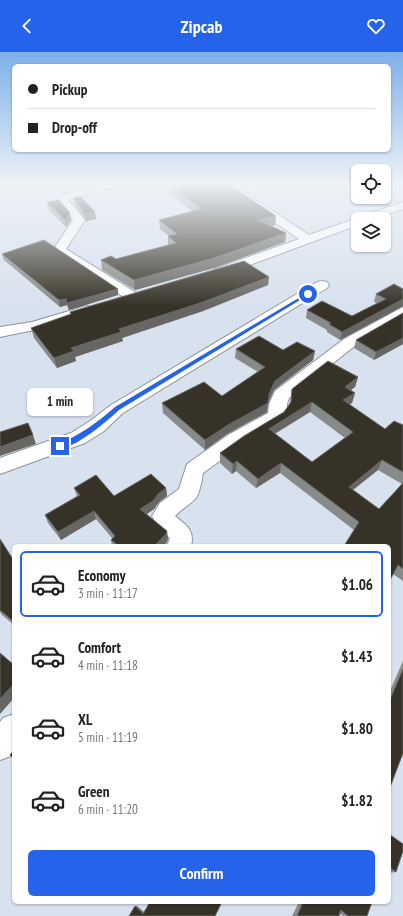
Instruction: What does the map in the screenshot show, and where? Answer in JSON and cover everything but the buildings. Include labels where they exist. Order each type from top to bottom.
[{"type":"street","points":[[75,225],[59,250],[133,297]]},
{"type":"street","points":[[286,225],[308,240]]},
{"type":"street","points":[[205,276],[347,225]]},
{"type":"street","points":[[0,466],[78,438],[97,426],[117,409],[322,285]]},
{"type":"street","points":[[113,302],[147,293]]},
{"type":"street","points":[[0,332],[34,326],[98,307]]},
{"type":"street","points":[[180,544],[181,534],[166,522],[163,516],[165,511],[187,495],[192,486],[194,469],[235,440],[275,417],[279,411],[278,404],[281,395],[350,342],[403,311]]},
{"type":"street","points":[[0,745],[12,731]]},
{"type":"route","points":[[60,446],[78,438],[97,426],[117,409],[308,294]]}]
